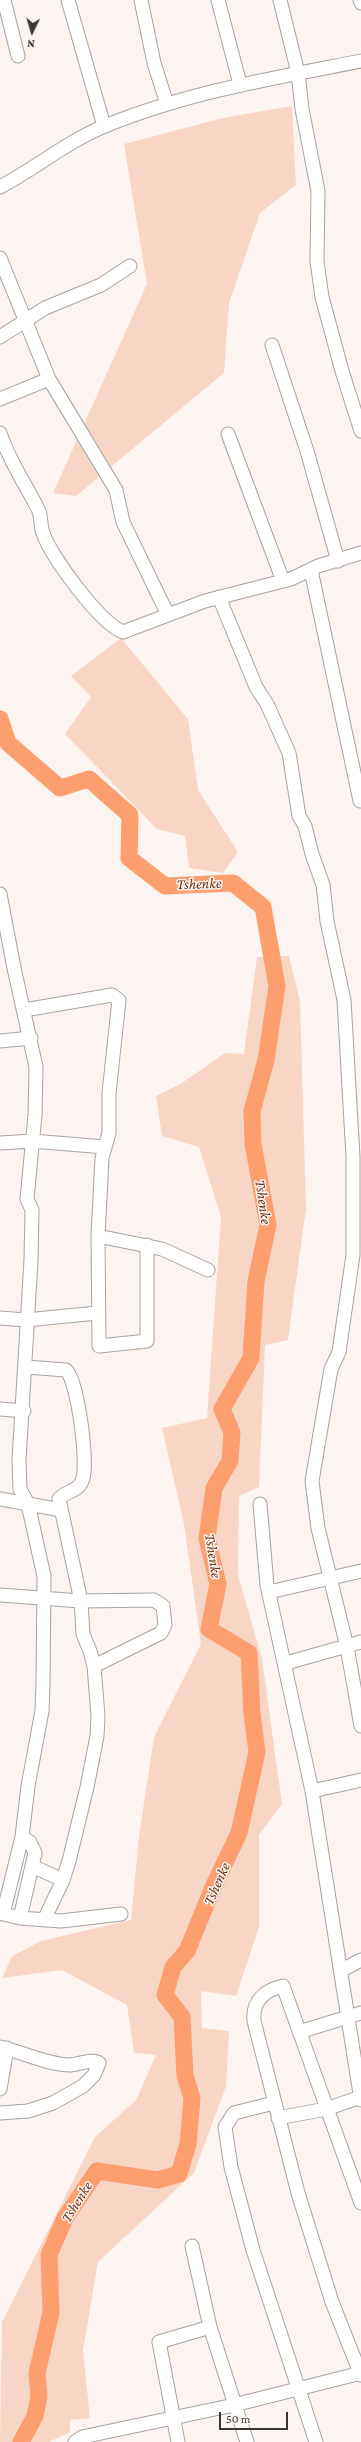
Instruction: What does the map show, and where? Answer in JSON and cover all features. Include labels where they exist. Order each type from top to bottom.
[{"type":"street","points":[[4,0],[18,56]]},
{"type":"street","points":[[68,0],[104,126]]},
{"type":"street","points":[[141,0],[154,63],[167,104]]},
{"type":"street","points":[[218,0],[240,84]]},
{"type":"street","points":[[280,0],[298,73],[302,109],[318,191],[317,262],[322,297],[342,371],[361,431]]},
{"type":"street","points":[[0,187],[104,126],[167,104],[240,84],[361,62]]},
{"type":"street","points":[[0,258],[49,379],[116,490],[123,522],[168,615]]},
{"type":"street","points":[[0,337],[55,303],[114,278],[130,266]]},
{"type":"street","points":[[272,345],[307,451],[338,561]]},
{"type":"street","points":[[0,399],[49,379]]},
{"type":"street","points":[[0,433],[8,457],[39,511],[43,533],[52,553],[101,615],[117,629],[123,632],[219,597],[300,576],[311,570],[361,553]]},
{"type":"street","points":[[228,434],[283,581]]},
{"type":"street","points":[[311,570],[360,801]]},
{"type":"street","points":[[219,597],[256,687],[267,704],[289,753],[299,816],[305,826],[312,854],[324,885],[327,921],[344,1000],[353,1157],[353,1255],[339,1352],[331,1369],[312,1481],[318,1528],[347,1647],[361,1726]]},
{"type":"street","points":[[0,894],[31,1038],[37,1081],[27,1199],[32,1210],[32,1260],[26,1320],[24,1411],[19,1460],[20,1489],[28,1504],[40,1555],[46,1599],[42,1711],[28,1786],[22,1837],[2,1913],[20,1918],[44,1920],[75,1920],[98,1915],[121,1914]]},
{"type":"street","points":[[24,1010],[112,995],[118,997],[109,1100],[109,1133],[104,1147],[98,1236],[97,1312],[99,1346],[147,1341],[147,1245]]},
{"type":"street","points":[[0,1041],[31,1038]]},
{"type":"street","points":[[0,1143],[32,1141],[104,1147]]},
{"type":"street","points":[[98,1236],[147,1245],[174,1254],[208,1270]]},
{"type":"street","points":[[0,1318],[26,1320],[97,1312]]},
{"type":"street","points":[[26,1367],[62,1369],[68,1372],[72,1379],[86,1454],[85,1473],[78,1487],[59,1499],[80,1601],[83,1634],[94,1666],[97,1696],[97,1736],[82,1812],[63,1880],[44,1920]]},
{"type":"street","points":[[0,1410],[24,1411]]},
{"type":"street","points":[[0,1499],[61,1510]]},
{"type":"street","points":[[260,1504],[266,1573],[312,1791],[342,1970],[361,2098],[326,2109],[278,2118]]},
{"type":"street","points":[[270,1592],[361,1571]]},
{"type":"street","points":[[0,1595],[80,1601],[154,1600],[164,1606],[165,1629],[161,1633],[94,1666]]},
{"type":"street","points":[[286,1663],[361,1642]]},
{"type":"street","points":[[312,1791],[361,1780]]},
{"type":"street","points":[[20,1918],[32,1866],[35,1860],[34,1847],[22,1837]]},
{"type":"street","points":[[32,1866],[63,1880]]},
{"type":"street","points":[[342,1970],[361,1960]]},
{"type":"street","points":[[75,2442],[82,2437],[114,2437],[173,2418],[234,2405],[298,2388],[361,2374],[332,2302],[298,2193],[274,2103],[253,2017],[254,2008],[265,1992],[283,1986],[361,2203]]},
{"type":"street","points":[[299,2032],[348,2016],[361,2014]]},
{"type":"street","points":[[0,2090],[3,2048],[46,2061],[68,2065],[94,2061],[99,2063],[94,2075],[83,2086],[55,2102],[28,2111],[0,2113]]},
{"type":"street","points":[[274,2103],[238,2111],[230,2117],[225,2127],[231,2167],[253,2250],[316,2442]]},
{"type":"street","points":[[192,2246],[210,2327],[246,2442]]},
{"type":"street","points":[[178,2442],[159,2342],[210,2327]]},
{"type":"shaded area","points":[[292,106],[296,185],[260,213],[229,303],[224,373],[76,496],[53,493],[147,284],[124,144],[223,118]]},
{"type":"shaded area","points":[[121,638],[188,719],[198,790],[238,852],[223,873],[189,868],[185,836],[157,829],[65,734],[91,697],[71,676]]},
{"type":"shaded area","points":[[289,956],[300,1001],[306,1208],[288,1340],[265,1345],[259,1487],[239,1496],[238,1575],[262,1659],[282,1804],[259,1835],[259,1927],[236,1996],[201,1991],[202,2028],[229,2031],[226,2086],[194,2173],[98,2262],[83,2350],[90,2418],[70,2420],[70,2432],[49,2442],[0,2442],[2,2322],[95,2137],[136,2100],[156,2055],[134,2053],[127,2005],[62,1970],[2,1978],[12,1956],[41,1941],[131,1920],[139,1836],[154,1737],[201,1644],[184,1524],[162,1428],[207,1418],[221,1217],[199,1147],[162,1136],[156,1096],[182,1083],[225,1053],[244,1054],[257,957]]},
{"type":"waterway","name":"Tshenke","points":[[0,719],[8,743],[60,788],[89,779],[130,815],[129,858],[165,886],[233,883],[263,907],[277,986],[266,1060],[252,1111],[253,1144],[268,1225],[256,1281],[251,1358],[222,1409],[232,1433],[230,1461],[214,1488],[207,1538],[218,1584],[209,1629],[249,1653],[252,1714],[257,1752],[239,1833],[214,1885],[187,1951],[173,1967],[165,1995],[182,2017],[185,2076],[192,2098],[188,2144],[179,2174],[158,2180],[97,2171],[65,2218],[49,2255],[51,2313],[37,2373],[39,2397],[35,2416],[21,2442]]}]
